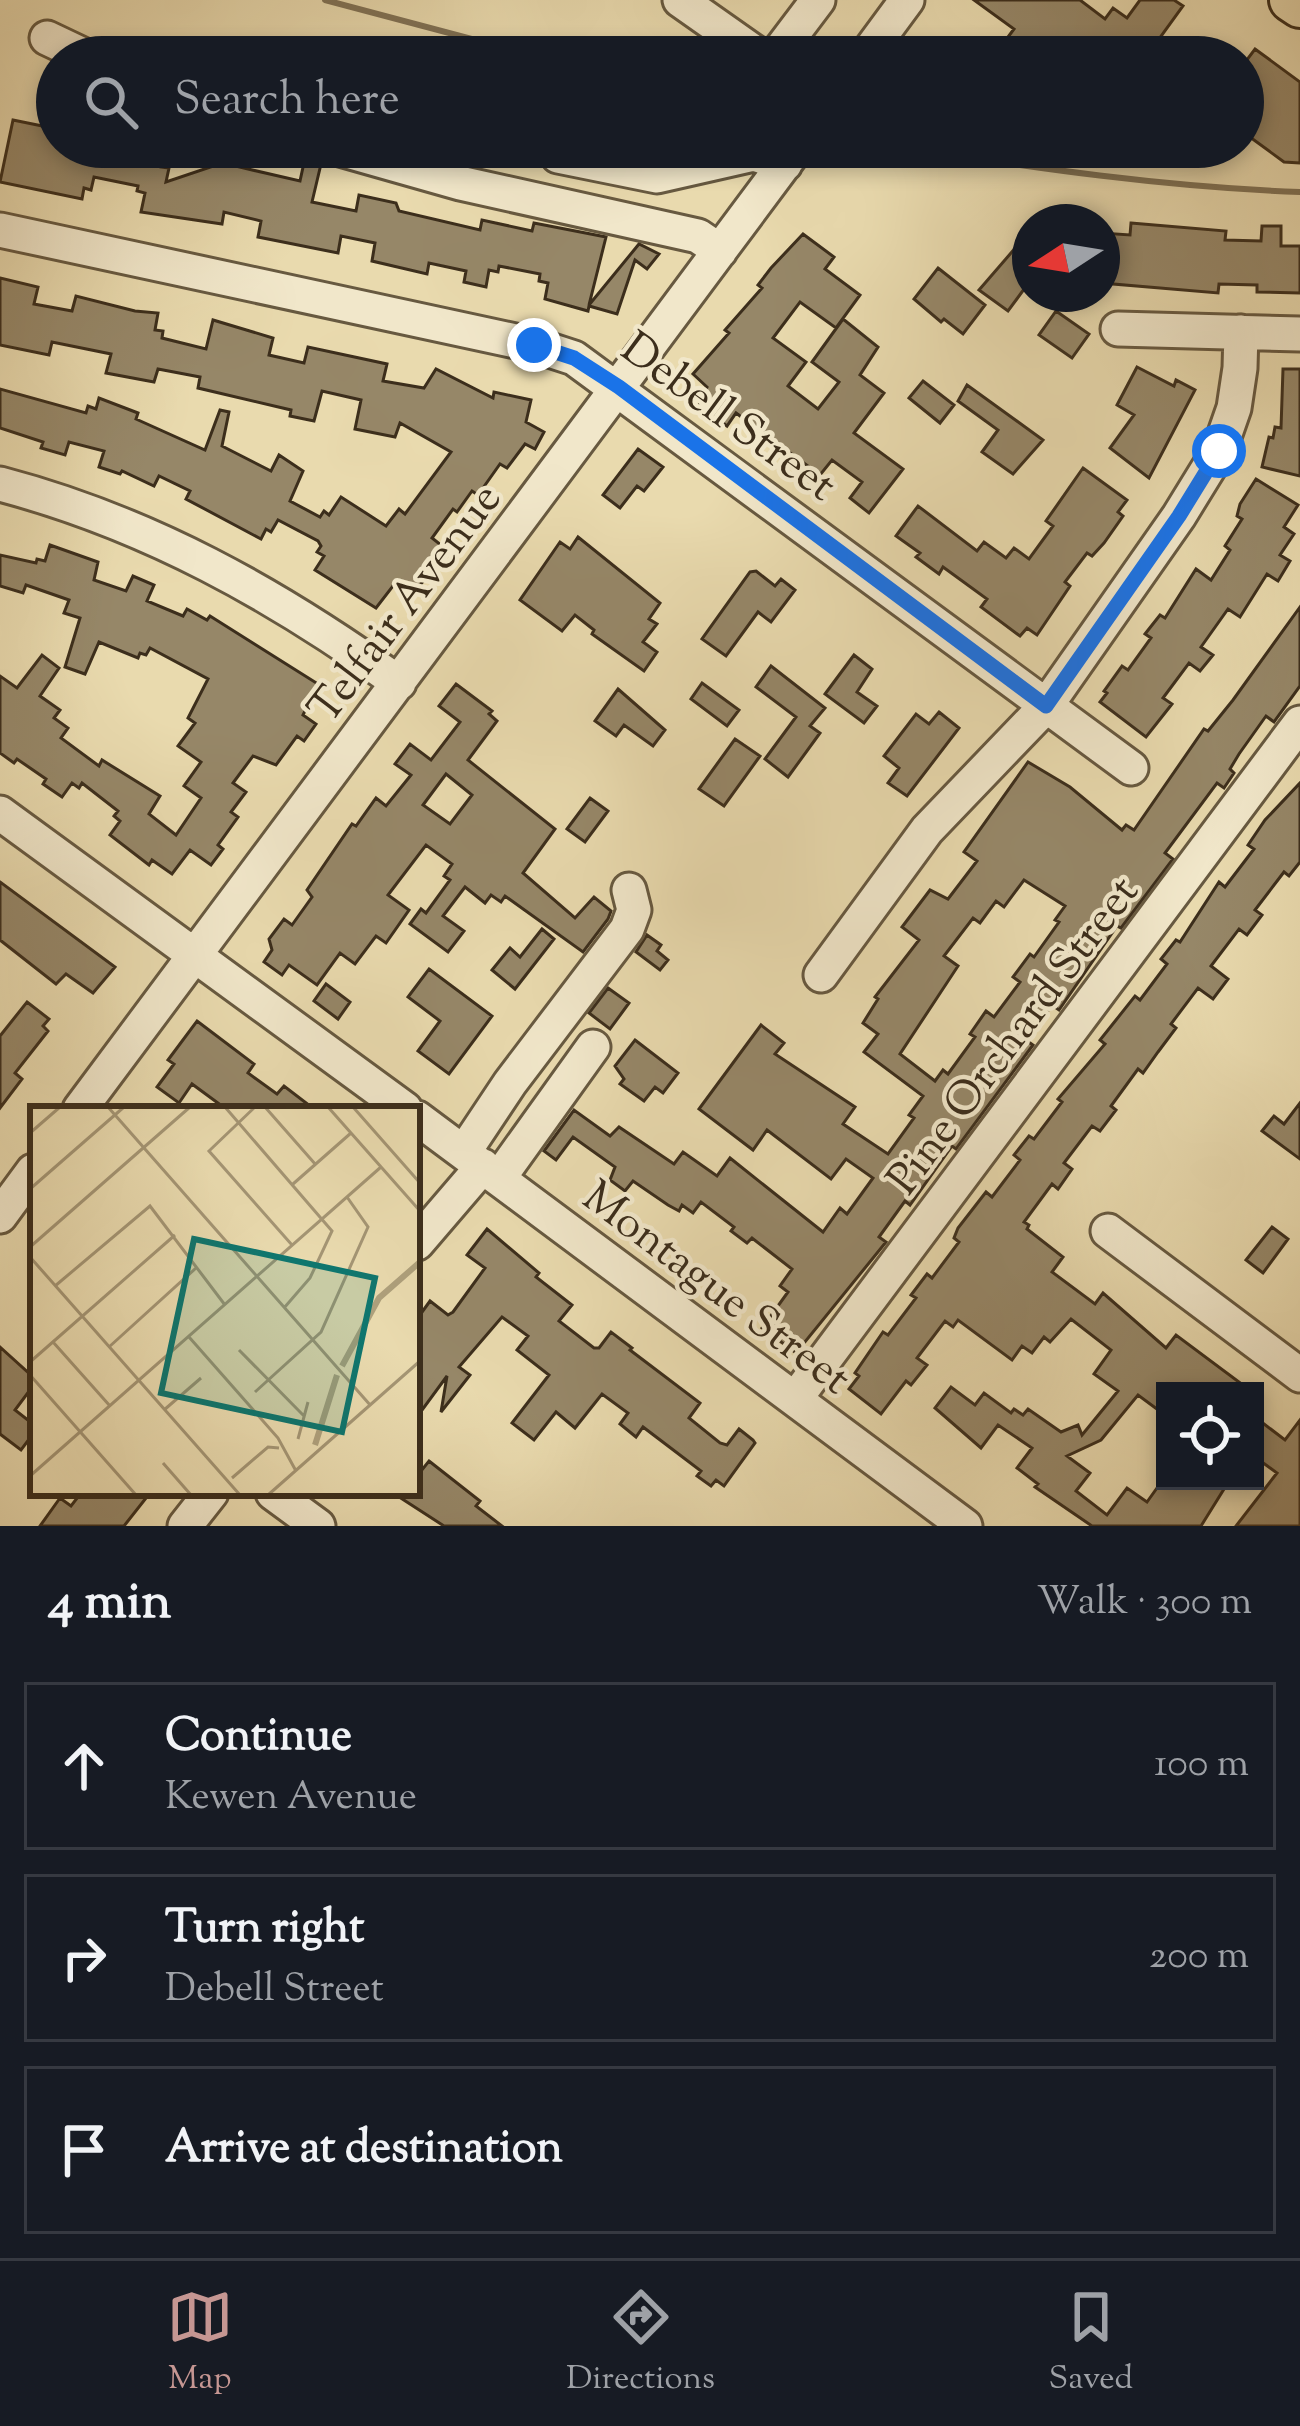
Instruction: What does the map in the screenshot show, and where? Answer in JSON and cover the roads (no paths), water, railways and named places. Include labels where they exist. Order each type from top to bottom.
[{"type":"main road","points":[[1291,0],[1300,7]]},
{"type":"street","points":[[680,0],[731,36]]},
{"type":"street","points":[[791,36],[818,0]]},
{"type":"street","points":[[880,36],[907,0]]},
{"type":"street","points":[[407,168],[698,236],[720,251]]},
{"type":"street","points":[[617,168],[657,176],[692,168]]},
{"type":"street","name":"Telfair Avenue","points":[[82,1106],[781,168]]},
{"type":"street","name":"Debell Street","points":[[0,230],[554,350],[619,387],[1131,768]]},
{"type":"street","points":[[1118,329],[1300,334]]},
{"type":"street","points":[[820,974],[927,830],[1046,706],[1179,516],[1219,451],[1234,408],[1240,332]]},
{"type":"street","points":[[0,484],[73,505],[188,552],[316,625],[399,683]]},
{"type":"street","name":"Pine Orchard Street","points":[[803,1388],[1300,723]]},
{"type":"street","points":[[0,813],[401,1106]]},
{"type":"street","points":[[482,1166],[510,1084],[627,928],[634,910],[629,890]]},
{"type":"street","points":[[420,1239],[593,1047]]},
{"type":"street","name":"Montague Street","points":[[420,1120],[803,1388],[965,1526]]},
{"type":"street","points":[[0,1216],[30,1176]]},
{"type":"street","points":[[1108,1231],[1300,1376]]},
{"type":"street","points":[[185,1526],[209,1496]]},
{"type":"street","points":[[277,1496],[318,1526]]},
{"type":"waterway","points":[[325,0],[461,36]]},
{"type":"waterway","points":[[1043,168],[1300,192]]}]
